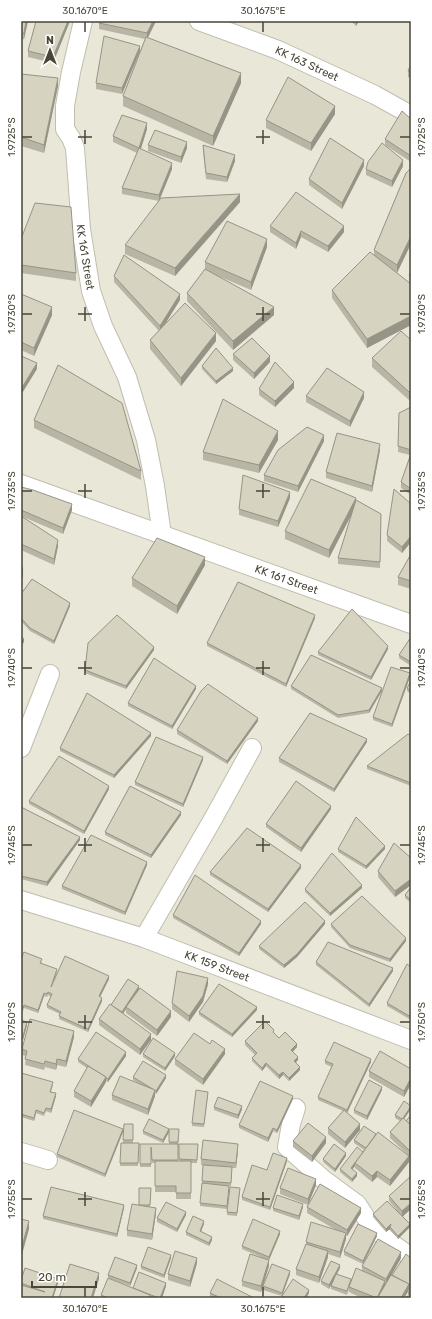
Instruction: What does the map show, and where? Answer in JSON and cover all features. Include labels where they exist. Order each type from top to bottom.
[{"type":"street","name":"KK 161 Street","points":[[83,21],[64,106],[65,129],[75,148],[81,229],[90,291],[103,326],[126,377],[146,440],[162,534]]},
{"type":"street","name":"KK 163 Street","points":[[199,21],[278,50],[375,95],[411,115]]},
{"type":"street","name":"KK 161 Street","points":[[21,484],[411,624]]},
{"type":"street","points":[[21,748],[50,674]]},
{"type":"street","points":[[144,938],[252,748]]},
{"type":"street","name":"KK 159 Street","points":[[21,900],[144,938],[411,1040]]},
{"type":"street","points":[[296,1108],[287,1146],[323,1179],[357,1204],[368,1221],[382,1235],[411,1257]]},
{"type":"street","points":[[21,1152],[48,1160]]},
{"type":"shaded area","points":[[21,21],[411,21],[411,1298],[21,1298]]},
{"type":"building","points":[[21,21],[26,21],[24,33],[21,34]]},
{"type":"building","points":[[36,21],[68,21],[53,57],[28,51]]},
{"type":"building","points":[[100,21],[153,21],[147,33],[99,23]]},
{"type":"building","points":[[104,36],[140,46],[122,88],[96,83]]},
{"type":"building","points":[[146,37],[241,73],[213,136],[123,96]]},
{"type":"building","points":[[411,64],[411,72],[408,71]]},
{"type":"building","points":[[21,74],[58,78],[44,145],[21,137]]},
{"type":"building","points":[[288,77],[335,106],[311,143],[266,120]]},
{"type":"building","points":[[402,111],[411,119],[411,156],[385,139]]},
{"type":"building","points":[[122,115],[147,123],[139,148],[113,136]]},
{"type":"building","points":[[155,130],[187,142],[181,157],[148,145]]},
{"type":"building","points":[[330,138],[364,160],[342,203],[309,179]]},
{"type":"building","points":[[382,143],[403,160],[392,181],[366,169],[368,162]]},
{"type":"building","points":[[203,145],[235,155],[227,177],[206,173]]},
{"type":"building","points":[[139,148],[172,163],[159,195],[122,188]]},
{"type":"building","points":[[411,168],[411,236],[397,265],[374,250],[406,173]]},
{"type":"building","points":[[296,192],[344,226],[328,246],[301,231],[296,243],[270,226]]},
{"type":"building","points":[[240,194],[175,268],[125,245],[161,198]]},
{"type":"building","points":[[35,203],[71,207],[76,273],[21,265],[21,239]]},
{"type":"building","points":[[227,221],[267,239],[251,282],[205,262]]},
{"type":"building","points":[[370,252],[411,284],[411,316],[367,339],[332,290]]},
{"type":"building","points":[[124,255],[180,294],[160,326],[114,276]]},
{"type":"building","points":[[205,269],[274,307],[233,341],[187,293]]},
{"type":"building","points":[[21,294],[52,307],[34,348],[21,342]]},
{"type":"building","points":[[185,303],[216,333],[181,378],[150,340]]},
{"type":"building","points":[[401,331],[411,340],[411,391],[409,392],[372,358]]},
{"type":"building","points":[[252,338],[270,356],[254,373],[233,354]]},
{"type":"building","points":[[216,348],[233,368],[216,381],[202,366]]},
{"type":"building","points":[[21,356],[37,363],[21,389]]},
{"type":"building","points":[[275,362],[294,382],[275,401],[259,389]]},
{"type":"building","points":[[58,365],[122,403],[141,471],[34,420]]},
{"type":"building","points":[[327,368],[364,392],[350,421],[306,396]]},
{"type":"building","points":[[223,399],[278,431],[259,465],[203,452]]},
{"type":"building","points":[[411,407],[411,450],[398,446],[399,413]]},
{"type":"building","points":[[307,427],[324,435],[298,486],[264,475],[278,450]]},
{"type":"building","points":[[337,433],[380,444],[372,486],[326,472]]},
{"type":"building","points":[[411,454],[411,489],[401,482]]},
{"type":"building","points":[[243,475],[290,492],[278,521],[239,509]]},
{"type":"building","points":[[311,479],[356,498],[329,550],[285,531]]},
{"type":"building","points":[[21,487],[72,504],[63,528],[21,510]]},
{"type":"building","points":[[394,489],[411,504],[411,536],[402,547],[387,535]]},
{"type":"building","points":[[356,500],[381,514],[380,562],[338,558]]},
{"type":"building","points":[[21,516],[58,540],[54,559],[21,544]]},
{"type":"building","points":[[157,538],[205,557],[177,606],[132,578]]},
{"type":"building","points":[[411,554],[411,581],[398,577]]},
{"type":"building","points":[[32,579],[70,603],[54,641],[30,628],[21,618],[21,594]]},
{"type":"building","points":[[238,582],[315,615],[286,684],[207,643]]},
{"type":"building","points":[[352,609],[388,646],[371,677],[318,652]]},
{"type":"building","points":[[117,615],[154,647],[126,686],[85,670],[88,643]]},
{"type":"building","points":[[411,637],[411,662],[399,655]]},
{"type":"building","points":[[311,655],[382,688],[369,710],[338,715],[291,686]]},
{"type":"building","points":[[154,658],[196,686],[172,726],[128,703]]},
{"type":"building","points":[[391,667],[410,673],[392,724],[373,717]]},
{"type":"building","points":[[411,681],[411,691],[407,688]]},
{"type":"building","points":[[208,684],[258,718],[227,761],[177,730],[201,691]]},
{"type":"building","points":[[87,693],[151,733],[114,775],[60,748]]},
{"type":"building","points":[[310,713],[367,739],[334,789],[279,758]]},
{"type":"building","points":[[408,734],[411,736],[411,783],[367,766]]},
{"type":"building","points":[[156,737],[203,757],[183,804],[135,782]]},
{"type":"building","points":[[59,756],[109,786],[84,831],[29,801]]},
{"type":"building","points":[[296,781],[331,806],[301,848],[266,824]]},
{"type":"building","points":[[130,786],[181,812],[151,855],[105,832]]},
{"type":"building","points":[[21,807],[80,837],[47,882],[21,876]]},
{"type":"building","points":[[356,817],[385,846],[366,866],[338,849]]},
{"type":"building","points":[[247,828],[301,865],[268,909],[210,872]]},
{"type":"building","points":[[91,835],[147,862],[125,912],[62,886]]},
{"type":"building","points":[[394,843],[411,858],[411,879],[395,891],[378,871]]},
{"type":"building","points":[[332,853],[362,885],[330,913],[305,889]]},
{"type":"building","points":[[195,875],[261,921],[239,953],[173,915]]},
{"type":"building","points":[[411,887],[411,900],[405,895]]},
{"type":"building","points":[[362,896],[406,938],[390,959],[350,945],[331,924]]},
{"type":"building","points":[[305,902],[325,921],[297,954],[284,965],[259,946]]},
{"type":"building","points":[[328,942],[393,968],[369,1004],[316,962]]},
{"type":"building","points":[[24,952],[42,959],[40,963],[57,969],[51,987],[65,956],[109,976],[99,996],[102,998],[88,1029],[59,1016],[61,1012],[47,1005],[52,994],[48,992],[47,994],[44,993],[38,1010],[24,1005],[23,1008],[21,1007],[21,959]]},
{"type":"building","points":[[407,964],[411,967],[411,1017],[387,1003]]},
{"type":"building","points":[[177,971],[208,978],[203,996],[189,1016],[172,1003]]},
{"type":"building","points":[[128,979],[139,986],[122,1012],[111,1005]]},
{"type":"building","points":[[219,984],[257,1007],[232,1034],[199,1012]]},
{"type":"building","points":[[140,988],[171,1011],[157,1030],[126,1007]]},
{"type":"building","points":[[110,1004],[151,1034],[140,1049],[99,1019]]},
{"type":"building","points":[[30,1019],[74,1031],[66,1061],[57,1059],[56,1064],[45,1061],[44,1064],[25,1059],[27,1051],[22,1049]]},
{"type":"building","points":[[21,1020],[27,1022],[23,1036],[21,1036]]},
{"type":"building","points":[[265,1021],[274,1030],[273,1032],[279,1038],[285,1032],[297,1044],[291,1050],[298,1057],[294,1061],[300,1067],[289,1078],[283,1072],[279,1075],[266,1063],[262,1068],[252,1058],[257,1053],[245,1041]]},
{"type":"building","points":[[96,1032],[126,1052],[108,1079],[78,1059]]},
{"type":"building","points":[[194,1033],[210,1044],[212,1040],[225,1049],[203,1079],[175,1059]]},
{"type":"building","points":[[153,1038],[175,1053],[165,1068],[143,1054]]},
{"type":"building","points":[[334,1042],[371,1059],[347,1110],[318,1097],[333,1064],[325,1061]]},
{"type":"building","points":[[380,1051],[411,1069],[411,1078],[404,1091],[369,1071]]},
{"type":"building","points":[[143,1061],[166,1075],[156,1091],[133,1077]]},
{"type":"building","points":[[88,1066],[106,1077],[91,1101],[74,1091]]},
{"type":"building","points":[[21,1073],[53,1082],[50,1092],[56,1093],[51,1109],[46,1108],[44,1113],[36,1110],[34,1118],[21,1114]]},
{"type":"building","points":[[120,1076],[155,1090],[148,1109],[112,1095]]},
{"type":"building","points":[[369,1080],[382,1087],[367,1116],[354,1110]]},
{"type":"building","points":[[260,1081],[293,1096],[277,1130],[273,1128],[268,1138],[239,1125]]},
{"type":"building","points":[[196,1090],[208,1092],[204,1124],[192,1123]]},
{"type":"building","points":[[218,1097],[242,1106],[238,1115],[214,1107]]},
{"type":"building","points":[[404,1101],[411,1106],[402,1119],[395,1115]]},
{"type":"building","points":[[74,1110],[123,1129],[105,1174],[57,1154]]},
{"type":"building","points":[[344,1110],[360,1124],[345,1142],[328,1128]]},
{"type":"building","points":[[411,1115],[411,1125],[406,1121]]},
{"type":"building","points":[[403,1118],[411,1125],[411,1148],[409,1150],[390,1132]]},
{"type":"building","points":[[149,1119],[169,1129],[163,1140],[143,1131]]},
{"type":"building","points":[[308,1123],[326,1137],[312,1156],[293,1141]]},
{"type":"building","points":[[124,1124],[133,1124],[133,1140],[123,1140]]},
{"type":"building","points":[[364,1126],[376,1134],[366,1148],[354,1140]]},
{"type":"building","points":[[169,1129],[179,1129],[178,1142],[169,1142]]},
{"type":"building","points":[[378,1132],[409,1156],[390,1180],[377,1171],[372,1176],[355,1163]]},
{"type":"building","points":[[203,1140],[238,1144],[236,1163],[201,1159]]},
{"type":"building","points":[[121,1143],[139,1143],[138,1163],[120,1163]]},
{"type":"building","points":[[140,1144],[178,1144],[178,1160],[152,1160],[151,1147],[151,1164],[140,1164]]},
{"type":"building","points":[[179,1144],[198,1144],[197,1160],[179,1159]]},
{"type":"building","points":[[334,1144],[346,1153],[335,1169],[323,1159]]},
{"type":"building","points":[[357,1147],[363,1152],[351,1168],[357,1173],[352,1179],[340,1169]]},
{"type":"building","points":[[273,1153],[287,1158],[270,1207],[242,1197],[252,1165],[267,1170]]},
{"type":"building","points":[[155,1161],[191,1161],[191,1193],[176,1193],[176,1186],[155,1186]]},
{"type":"building","points":[[203,1165],[232,1167],[231,1183],[202,1181]]},
{"type":"building","points":[[288,1168],[316,1179],[308,1199],[280,1188]]},
{"type":"building","points":[[411,1176],[411,1203],[402,1211],[389,1196]]},
{"type":"building","points":[[202,1183],[229,1186],[227,1206],[200,1203]]},
{"type":"building","points":[[320,1184],[361,1208],[347,1230],[307,1207]]},
{"type":"building","points":[[51,1187],[124,1205],[117,1234],[43,1216]]},
{"type":"building","points":[[230,1187],[240,1188],[237,1213],[227,1212]]},
{"type":"building","points":[[139,1188],[151,1188],[150,1205],[139,1205]]},
{"type":"building","points":[[277,1195],[303,1204],[299,1216],[273,1208]]},
{"type":"building","points":[[387,1201],[410,1224],[398,1236],[390,1227],[391,1224],[386,1229],[373,1214]]},
{"type":"building","points":[[166,1202],[186,1212],[177,1229],[157,1218]]},
{"type":"building","points":[[132,1204],[156,1208],[152,1234],[127,1230]]},
{"type":"building","points":[[193,1216],[204,1221],[200,1231],[212,1237],[209,1243],[186,1232]]},
{"type":"building","points":[[21,1219],[29,1221],[21,1250]]},
{"type":"building","points":[[253,1219],[280,1231],[269,1257],[242,1246]]},
{"type":"building","points":[[311,1222],[346,1233],[340,1252],[306,1242]]},
{"type":"building","points":[[358,1224],[377,1233],[363,1261],[344,1251]]},
{"type":"building","points":[[378,1239],[401,1252],[386,1279],[362,1266]]},
{"type":"building","points":[[306,1244],[328,1251],[319,1277],[296,1269]]},
{"type":"building","points":[[148,1247],[171,1255],[164,1275],[141,1266]]},
{"type":"building","points":[[175,1251],[197,1258],[190,1281],[168,1274]]},
{"type":"building","points":[[250,1254],[269,1260],[261,1286],[242,1281]]},
{"type":"building","points":[[406,1254],[411,1258],[411,1284],[409,1286],[409,1284],[392,1275]]},
{"type":"building","points":[[115,1257],[137,1265],[130,1283],[108,1275]]},
{"type":"building","points":[[331,1261],[340,1265],[329,1285],[321,1281]]},
{"type":"building","points":[[70,1264],[99,1273],[91,1298],[59,1298]]},
{"type":"building","points":[[272,1264],[290,1271],[282,1293],[263,1286]]},
{"type":"building","points":[[25,1268],[58,1279],[52,1298],[21,1297],[21,1285],[45,1292],[21,1283]]},
{"type":"building","points":[[356,1268],[385,1281],[377,1298],[349,1287]]},
{"type":"building","points":[[139,1272],[166,1283],[160,1298],[133,1288]]},
{"type":"building","points":[[336,1274],[351,1279],[347,1291],[331,1286]]},
{"type":"building","points":[[391,1275],[409,1284],[401,1298],[378,1297]]},
{"type":"building","points":[[108,1278],[150,1295],[149,1298],[108,1298],[101,1295]]},
{"type":"building","points":[[217,1279],[254,1298],[218,1298],[219,1297],[210,1293]]},
{"type":"building","points":[[293,1279],[309,1290],[304,1298],[285,1298],[282,1296]]}]
